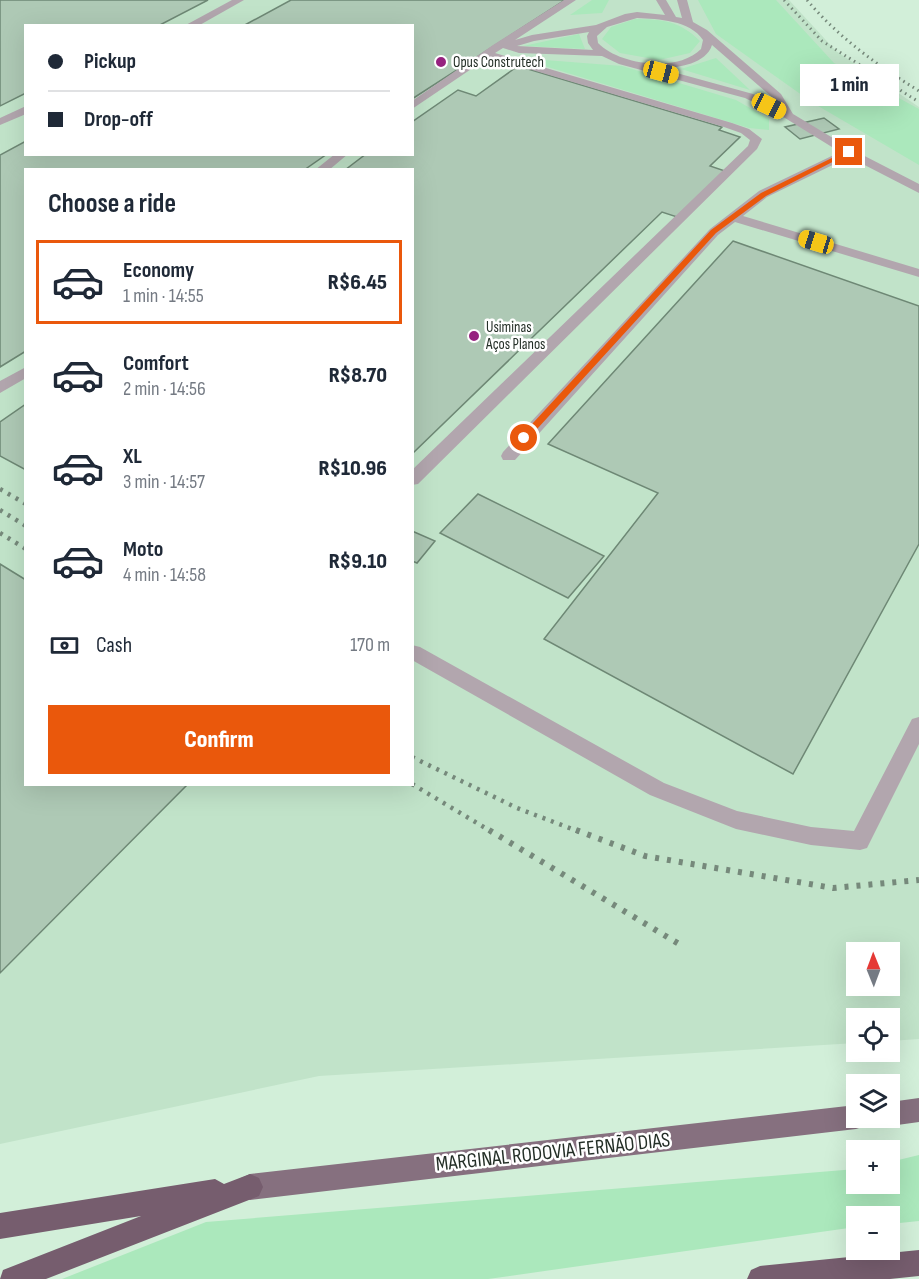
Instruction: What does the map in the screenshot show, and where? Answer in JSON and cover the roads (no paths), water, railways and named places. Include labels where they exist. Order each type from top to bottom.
[{"type":"highway","points":[[0,1226],[249,1187]]},
{"type":"highway","points":[[12,1279],[249,1187]]},
{"type":"highway","points":[[760,1279],[919,1263]]},
{"type":"main road","points":[[900,1113],[919,1110]]},
{"type":"main road","name":"MARGINAL RODOVIA FERNÃO DIAS","points":[[249,1187],[846,1119]]},
{"type":"lane","points":[[193,24],[239,0]]},
{"type":"lane","points":[[414,105],[571,0]]},
{"type":"lane","points":[[661,0],[672,18]]},
{"type":"lane","points":[[682,0],[688,23]]},
{"type":"lane","points":[[607,21],[615,7]]},
{"type":"lane","points":[[497,49],[532,38],[596,28],[607,21],[638,15],[672,18],[700,30],[777,96],[789,116]]},
{"type":"lane","points":[[596,28],[592,34],[596,47],[617,60],[749,96],[919,189]]},
{"type":"lane","points":[[617,60],[655,66],[690,61],[702,54],[708,46],[707,38],[700,30]]},
{"type":"lane","points":[[497,49],[604,53]]},
{"type":"lane","points":[[414,478],[753,147],[756,139],[745,131],[728,125],[497,49]]},
{"type":"lane","points":[[0,122],[24,110]]},
{"type":"lane","points":[[508,456],[714,232],[764,194],[849,152]]},
{"type":"lane","points":[[324,168],[340,156]]},
{"type":"lane","points":[[733,217],[919,273]]},
{"type":"lane","points":[[0,388],[24,372]]},
{"type":"lane","points":[[414,652],[657,789],[736,820],[811,836],[860,841],[919,725]]},
{"type":"railway","points":[[784,0],[822,41],[919,102]]},
{"type":"railway","points":[[807,0],[832,27],[859,50],[919,91]]},
{"type":"railway","points":[[0,489],[24,503]]},
{"type":"railway","points":[[0,510],[24,525]]},
{"type":"railway","points":[[0,533],[24,548]]},
{"type":"railway","points":[[414,758],[517,808],[580,832]]},
{"type":"railway","points":[[414,785],[492,832]]},
{"type":"railway","points":[[489,830],[684,947]]},
{"type":"railway","points":[[576,830],[645,856],[833,888],[919,880]]},
{"type":"place","name":"Opus Construtech","points":[[441,62]]},
{"type":"place","name":"Usiminas Aços Planos","points":[[474,336]]}]
